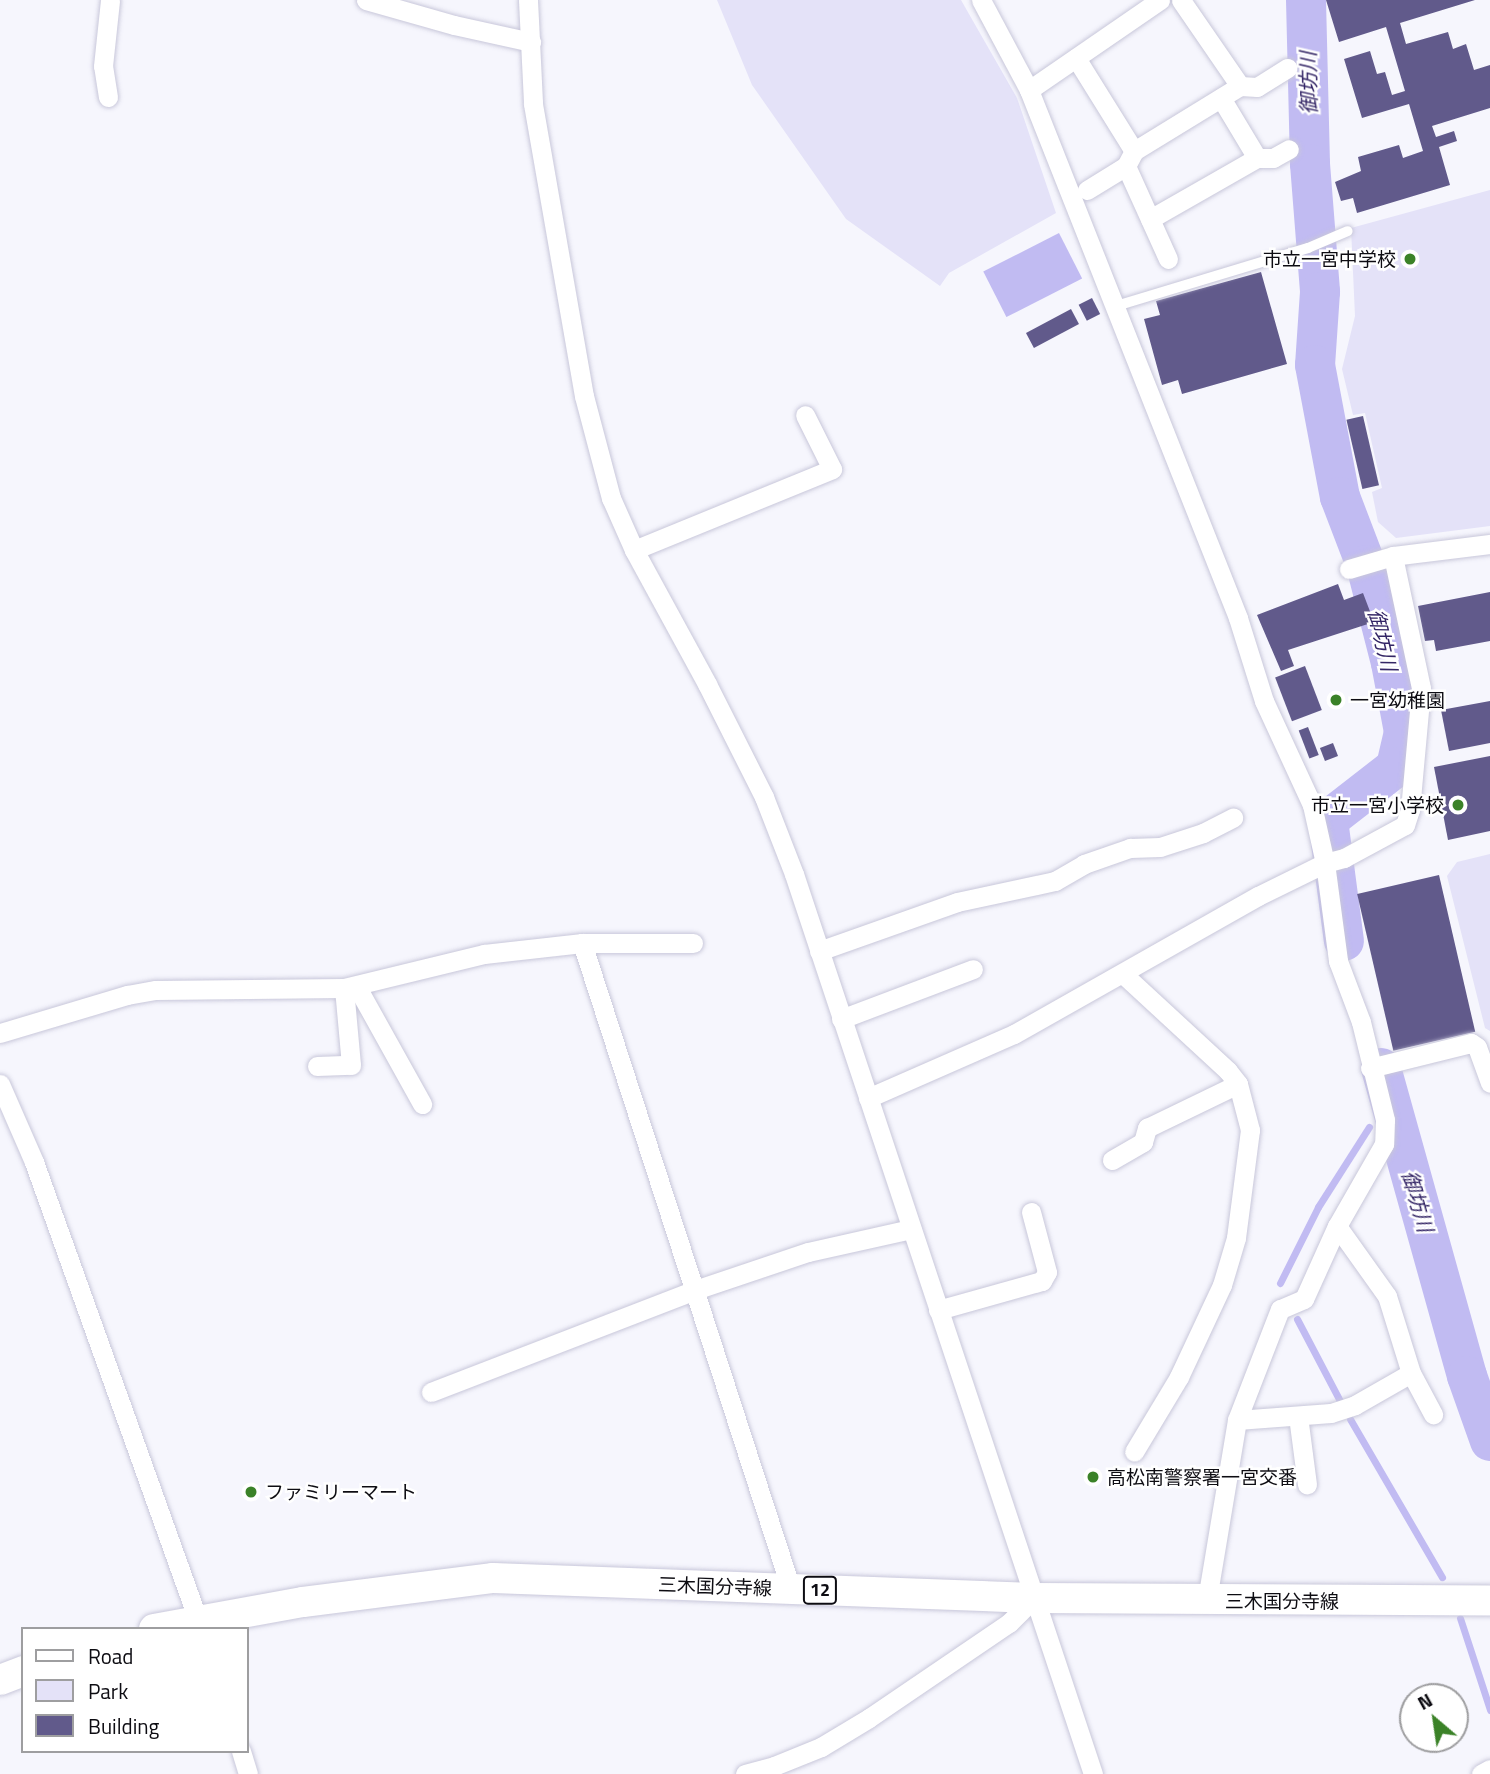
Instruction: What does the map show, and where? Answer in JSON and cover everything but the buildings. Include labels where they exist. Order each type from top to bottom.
[{"type":"main road","name":"三木国分寺線","points":[[172,1627],[199,1624],[303,1602],[493,1578],[1034,1598],[1490,1600]]},
{"type":"main road","points":[[0,1680],[21,1672]]},
{"type":"street","points":[[108,97],[103,66],[110,0]]},
{"type":"street","points":[[366,0],[454,26],[531,42]]},
{"type":"street","points":[[528,0],[533,104],[584,397],[611,498],[634,550],[708,684],[764,797],[819,951],[1093,1774]]},
{"type":"street","points":[[981,0],[1035,86],[1123,303],[1238,618],[1264,701],[1312,804],[1332,861],[1338,961],[1377,1066],[1385,1120],[1384,1144],[1336,1226],[1304,1299],[1280,1309],[1237,1420],[1207,1600]]},
{"type":"street","points":[[1035,86],[1160,0]]},
{"type":"street","points":[[1181,0],[1240,86]]},
{"type":"street","points":[[1076,58],[1130,159],[1150,219],[1168,259]]},
{"type":"street","points":[[1087,190],[1240,86],[1257,87],[1288,68]]},
{"type":"street","points":[[1221,98],[1257,158]]},
{"type":"street","points":[[1150,219],[1257,158],[1273,158],[1289,149]]},
{"type":"street","points":[[634,550],[832,469],[805,415]]},
{"type":"street","points":[[1349,569],[1385,558],[1490,544]]},
{"type":"street","points":[[868,1098],[1014,1034],[1258,896],[1405,825],[1410,810],[1421,688],[1385,558]]},
{"type":"street","points":[[819,951],[957,902],[1055,881],[1084,863],[1130,848],[1160,847],[1203,833],[1233,818]]},
{"type":"street","points":[[582,943],[791,1589]]},
{"type":"street","points":[[0,1032],[127,995],[156,990],[350,987],[484,954],[582,943],[693,943]]},
{"type":"street","points":[[841,1018],[973,969]]},
{"type":"street","points":[[1123,974],[1228,1071],[1238,1084],[1250,1130],[1236,1238],[1222,1284],[1179,1377],[1134,1452]]},
{"type":"street","points":[[317,1066],[351,1065],[350,987]]},
{"type":"street","points":[[350,987],[422,1104]]},
{"type":"street","points":[[1377,1066],[1471,1043],[1477,1047],[1490,1083]]},
{"type":"street","points":[[0,1084],[34,1162],[199,1624]]},
{"type":"street","points":[[1112,1160],[1143,1142],[1147,1128],[1238,1084]]},
{"type":"street","points":[[938,1310],[1042,1281],[1048,1272],[1031,1212]]},
{"type":"street","points":[[1336,1226],[1387,1296],[1411,1373],[1433,1414]]},
{"type":"street","points":[[431,1392],[695,1290],[808,1252],[911,1229]]},
{"type":"street","points":[[1237,1420],[1331,1413],[1355,1405],[1411,1373]]},
{"type":"street","points":[[1298,1416],[1307,1484]]},
{"type":"street","points":[[745,1774],[774,1766],[821,1747],[869,1718],[1009,1623],[1034,1598]]},
{"type":"street","points":[[241,1753],[248,1774]]},
{"type":"street","points":[[1481,1774],[1490,1769]]},
{"type":"lane","points":[[1123,303],[1308,248],[1348,231]]},
{"type":"green space","points":[[717,0],[961,0],[1017,98],[1056,213],[949,273],[940,286],[846,219],[752,85]]},
{"type":"green space","points":[[1490,190],[1490,526],[1396,538],[1378,522],[1372,492],[1382,488],[1365,413],[1353,415],[1342,369],[1355,316],[1351,228]]},
{"type":"green space","points":[[1490,854],[1490,1031],[1485,1028],[1447,876],[1457,862]]},
{"type":"shaded area","points":[[1059,233],[1082,278],[1006,317],[983,272]]},
{"type":"waterway","name":"御坊川","points":[[1306,0],[1310,164],[1320,292],[1315,365],[1340,497],[1366,565],[1391,663],[1404,732],[1396,767],[1328,820],[1344,941]]},
{"type":"waterway","points":[[1320,802],[1328,820]]},
{"type":"waterway","name":"御坊川","points":[[1381,1068],[1467,1376],[1490,1441]]},
{"type":"waterway","points":[[1280,1283],[1318,1207],[1369,1127]]},
{"type":"waterway","points":[[1297,1319],[1340,1401]]},
{"type":"waterway","points":[[1350,1419],[1442,1577]]},
{"type":"waterway","points":[[1460,1618],[1490,1710]]},
{"type":"place","name":"市立一宮中学校","points":[[1410,259]]},
{"type":"place","name":"一宮幼稚園","points":[[1336,700]]},
{"type":"place","name":"市立一宮小学校","points":[[1458,805]]},
{"type":"place","name":"高松南警察署一宮交番","points":[[1093,1477]]},
{"type":"place","name":"ファミリーマート","points":[[251,1492]]}]
